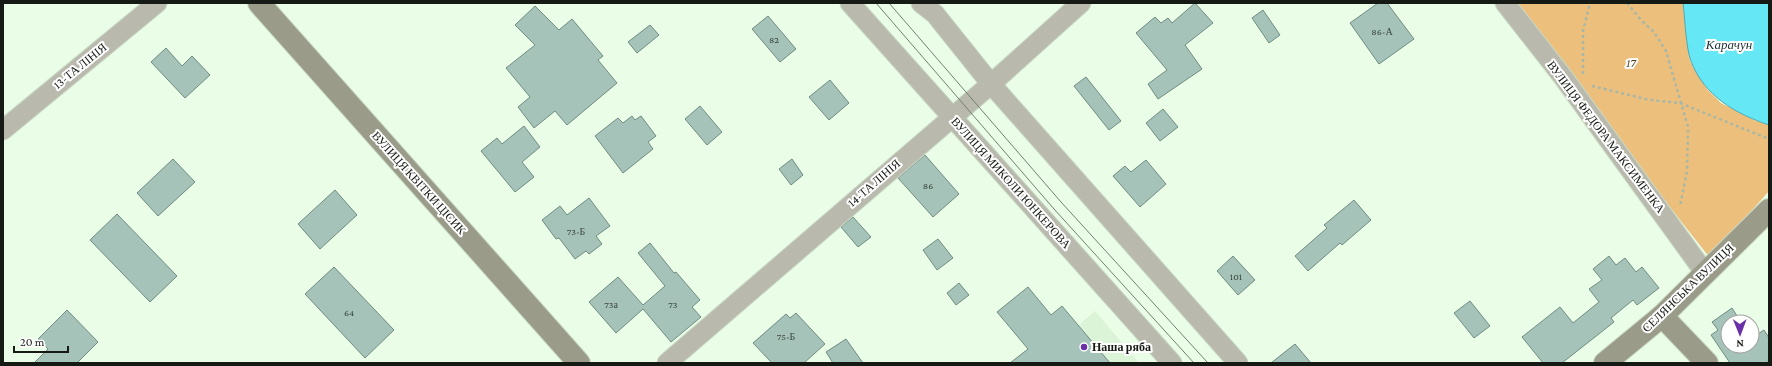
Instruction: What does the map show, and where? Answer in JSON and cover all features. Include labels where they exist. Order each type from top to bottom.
[{"type":"street","name":"13-ТА ЛІНІЯ","points":[[3,130],[157,3]]},
{"type":"street","name":"ВУЛИЦЯ КВІТКИ ЦІСИК","points":[[258,3],[579,363]]},
{"type":"street","name":"ВУЛИЦЯ МИКОЛИ ЮНКЕРОВА","points":[[850,3],[1172,363]]},
{"type":"street","points":[[921,3],[935,14],[990,84],[1238,363]]},
{"type":"street","name":"14-ТА ЛІНІЯ","points":[[667,363],[951,116],[990,84],[1081,3]]},
{"type":"street","name":"ВУЛИЦЯ ФЕДОРА МАКСИМЕНКА","points":[[1505,3],[1563,78],[1706,273]]},
{"type":"street","name":"СЕЛЯНСЬКА ВУЛИЦЯ","points":[[1605,363],[1662,316],[1769,210]]},
{"type":"street","points":[[1662,316],[1707,363]]},
{"type":"path","points":[[1583,83],[1583,31],[1590,3]]},
{"type":"path","points":[[1627,3],[1642,21],[1654,32],[1666,51],[1688,127],[1686,171],[1675,230]]},
{"type":"path","points":[[1563,78],[1650,100],[1680,103],[1769,139]]},
{"type":"shaded area","points":[[1095,311],[1139,363],[1036,363]]},
{"type":"green space","name":"17","points":[[1509,3],[1683,3],[1690,61],[1707,89],[1721,103],[1754,120],[1769,125],[1769,191],[1710,258]]},
{"type":"water","name":"Карачун","points":[[1683,3],[1769,3],[1769,125],[1757,121],[1733,109],[1722,102],[1704,84],[1689,56]]},
{"type":"building","points":[[1195,3],[1213,23],[1185,45],[1202,69],[1158,99],[1148,84],[1167,70],[1136,33],[1155,17],[1161,23],[1168,18],[1172,23]]},
{"type":"building","points":[[1378,3],[1387,3],[1414,39],[1379,64],[1350,23]]},
{"type":"building","points":[[535,6],[559,30],[572,19],[603,56],[598,60],[617,83],[567,125],[555,111],[534,128],[518,107],[530,97],[506,68],[535,45],[515,25]]},
{"type":"building","points":[[1263,10],[1280,35],[1269,43],[1252,18]]},
{"type":"building","points":[[768,16],[796,49],[780,62],[752,29]]},
{"type":"building","points":[[650,25],[659,35],[637,53],[628,42]]},
{"type":"building","points":[[166,48],[182,66],[192,56],[210,75],[185,98],[151,62]]},
{"type":"building","points":[[1086,77],[1121,121],[1109,130],[1074,86]]},
{"type":"building","points":[[830,80],[849,103],[829,120],[809,97]]},
{"type":"building","points":[[700,106],[722,132],[707,145],[685,119]]},
{"type":"building","points":[[1163,109],[1178,127],[1160,141],[1146,123]]},
{"type":"building","points":[[632,116],[635,120],[641,116],[656,136],[648,142],[653,149],[623,173],[595,136],[618,118],[623,123]]},
{"type":"building","points":[[524,126],[540,147],[522,162],[534,177],[515,192],[481,151],[497,138],[502,144]]},
{"type":"building","points":[[925,155],[959,194],[933,217],[898,178]]},
{"type":"building","points":[[173,159],[195,182],[158,216],[137,193]]},
{"type":"building","points":[[792,159],[803,175],[791,185],[779,169]]},
{"type":"building","points":[[1146,160],[1166,184],[1140,207],[1113,176],[1125,166],[1131,172]]},
{"type":"building","points":[[335,190],[357,215],[320,249],[298,224]]},
{"type":"building","points":[[589,198],[610,226],[596,236],[602,244],[589,254],[586,251],[575,259],[559,238],[556,239],[542,220],[560,206],[567,215]]},
{"type":"building","points":[[1354,200],[1371,220],[1342,245],[1340,243],[1308,271],[1295,256],[1327,228],[1324,225]]},
{"type":"building","points":[[117,214],[177,276],[150,302],[90,240]]},
{"type":"building","points":[[853,217],[871,237],[858,247],[841,227]]},
{"type":"building","points":[[938,239],[953,258],[937,270],[923,250]]},
{"type":"building","points":[[650,243],[674,273],[676,272],[700,300],[692,307],[701,317],[671,342],[643,309],[616,333],[589,302],[618,277],[643,305],[665,286],[638,253]]},
{"type":"building","points":[[1233,256],[1255,280],[1238,295],[1217,271]]},
{"type":"building","points":[[1609,256],[1616,265],[1625,258],[1636,272],[1642,267],[1659,288],[1637,305],[1633,300],[1611,318],[1614,322],[1562,363],[1543,363],[1522,337],[1560,307],[1573,323],[1599,302],[1589,289],[1602,280],[1593,269]]},
{"type":"building","points":[[334,267],[394,330],[365,358],[305,294]]},
{"type":"building","points":[[959,283],[969,295],[956,305],[947,293]]},
{"type":"building","points":[[1028,287],[1051,315],[1062,306],[1110,363],[1010,363],[1028,349],[997,312]]},
{"type":"building","points":[[1470,301],[1490,326],[1474,338],[1454,313]]},
{"type":"building","points":[[1732,308],[1736,314],[1723,314]]},
{"type":"building","points":[[67,310],[98,342],[77,363],[34,363],[48,349],[38,339]]},
{"type":"building","points":[[796,313],[825,344],[804,363],[772,363],[753,343],[786,314],[790,318]]},
{"type":"building","points":[[1720,316],[1720,348],[1711,335],[1718,330],[1712,322]]},
{"type":"building","points":[[1764,330],[1769,338],[1769,363],[1730,363],[1724,354],[1760,354],[1760,333]]},
{"type":"building","points":[[846,339],[863,363],[833,363],[826,352]]},
{"type":"building","points":[[1295,344],[1311,363],[1271,363]]},
{"type":"tram line","points":[[876,3],[1054,209],[1194,363]]},
{"type":"tram line","points":[[889,3],[1061,202],[1208,363]]},
{"type":"place","name":"Наша ряба","points":[[1084,347]]}]
